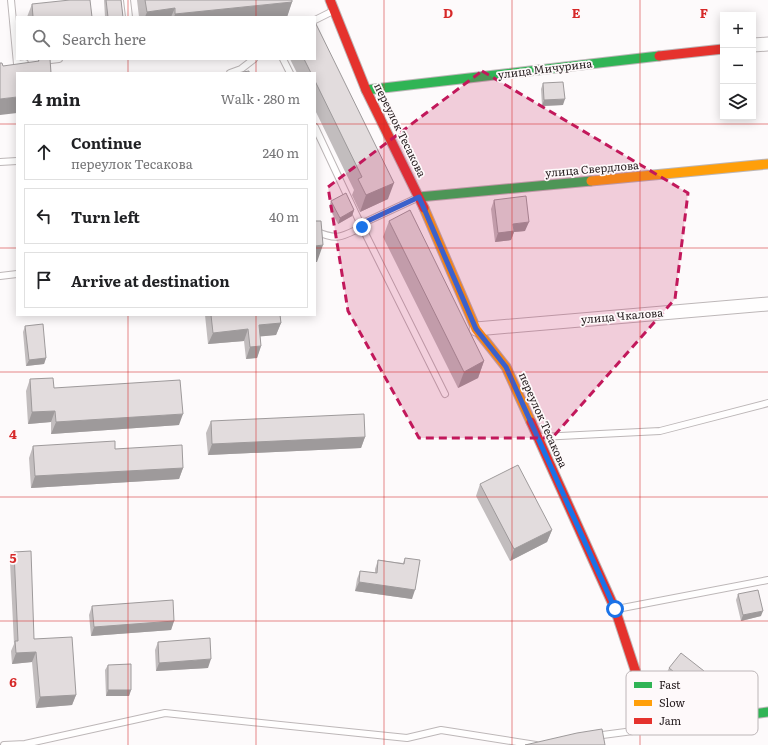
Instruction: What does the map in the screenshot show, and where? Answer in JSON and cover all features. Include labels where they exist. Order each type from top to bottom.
[{"type":"street","name":"переулок Тесакова","points":[[330,0],[366,90],[419,197],[476,329],[506,367],[538,437],[615,609],[635,671]]},
{"type":"street","points":[[756,45],[768,44]]},
{"type":"street","name":"улица Мичурина","points":[[366,90],[720,49]]},
{"type":"street","name":"улица Свердлова","points":[[419,197],[768,164]]},
{"type":"street","name":"улица Чкалова","points":[[476,329],[768,304]]},
{"type":"street","points":[[758,713],[768,712]]},
{"type":"lane","points":[[14,0],[11,0],[16,46]]},
{"type":"lane","points":[[127,0],[129,16]]},
{"type":"lane","points":[[316,20],[334,11]]},
{"type":"lane","points":[[18,60],[18,64],[31,63]]},
{"type":"lane","points":[[38,62],[52,60]]},
{"type":"lane","points":[[233,72],[241,69],[253,60]]},
{"type":"lane","points":[[284,60],[290,72]]},
{"type":"lane","points":[[316,129],[361,226],[445,394]]},
{"type":"lane","points":[[0,162],[16,161]]},
{"type":"lane","points":[[316,231],[331,238],[345,235],[419,197]]},
{"type":"lane","points":[[0,276],[16,274]]},
{"type":"lane","points":[[538,437],[660,431],[768,403]]},
{"type":"lane","points":[[615,609],[768,580]]},
{"type":"lane","points":[[4,745],[25,744],[165,713],[408,738],[441,730],[536,745],[544,744]]},
{"type":"lane","points":[[589,737],[626,732]]},
{"type":"highlighted area","points":[[482,71],[688,193],[675,299],[552,438],[419,438],[348,311],[328,187]]},
{"type":"building","points":[[70,0],[90,0],[92,16],[33,16],[32,4]]},
{"type":"building","points":[[106,0],[121,0],[123,16],[108,16]]},
{"type":"building","points":[[145,0],[292,0],[292,2],[175,14],[175,8],[147,12]]},
{"type":"building","points":[[316,24],[394,183],[366,195],[358,179],[362,177],[316,83],[316,72],[310,72],[304,60],[316,60]]},
{"type":"building","points":[[50,60],[51,72],[16,72],[16,97],[0,99],[0,63],[2,63],[3,66]]},
{"type":"building","points":[[563,82],[565,99],[544,100],[543,83]]},
{"type":"building","points":[[346,193],[354,210],[340,218],[331,201]]},
{"type":"building","points":[[526,196],[529,222],[513,224],[514,231],[498,233],[494,200]]},
{"type":"building","points":[[410,210],[484,361],[464,372],[389,221]]},
{"type":"building","points":[[316,221],[321,221],[323,245],[316,246]]},
{"type":"building","points":[[211,316],[280,316],[281,323],[259,325],[261,346],[250,347],[248,329],[213,333]]},
{"type":"building","points":[[43,324],[46,358],[29,360],[25,326]]},
{"type":"building","points":[[53,378],[54,388],[180,380],[183,414],[56,422],[55,411],[32,412],[30,379]]},
{"type":"building","points":[[364,414],[365,437],[212,444],[211,421]]},
{"type":"building","points":[[115,441],[115,449],[182,445],[183,468],[35,476],[33,446]]},
{"type":"building","points":[[518,465],[552,530],[514,549],[480,484]]},
{"type":"building","points":[[31,551],[34,639],[72,637],[76,695],[40,697],[36,652],[16,653],[15,641],[18,641],[14,552]]},
{"type":"building","points":[[405,558],[420,560],[415,590],[359,582],[360,571],[377,573],[378,560],[404,564]]},
{"type":"building","points":[[758,590],[763,611],[743,615],[738,594]]},
{"type":"building","points":[[173,600],[174,621],[94,627],[92,606]]},
{"type":"building","points":[[210,638],[211,659],[159,663],[158,642]]},
{"type":"building","points":[[681,653],[704,671],[673,671],[669,668]]},
{"type":"building","points":[[131,664],[131,690],[108,690],[108,665]]},
{"type":"building","points":[[602,729],[605,745],[525,745],[577,733]]},
{"type":"traffic: fast","points":[[366,90],[659,56]]},
{"type":"traffic: fast","points":[[419,197],[591,181]]},
{"type":"traffic: fast","points":[[758,713],[768,712]]},
{"type":"traffic: slow","points":[[591,181],[768,164]]},
{"type":"traffic: slow","points":[[424,208],[476,329],[506,367],[531,422]]},
{"type":"traffic: jam","points":[[330,0],[366,90],[424,208]]},
{"type":"traffic: jam","points":[[659,56],[720,49]]},
{"type":"traffic: jam","points":[[531,422],[615,609],[635,671]]},
{"type":"route","points":[[362,227],[361,224],[419,197],[476,329],[506,367],[615,609]]}]
